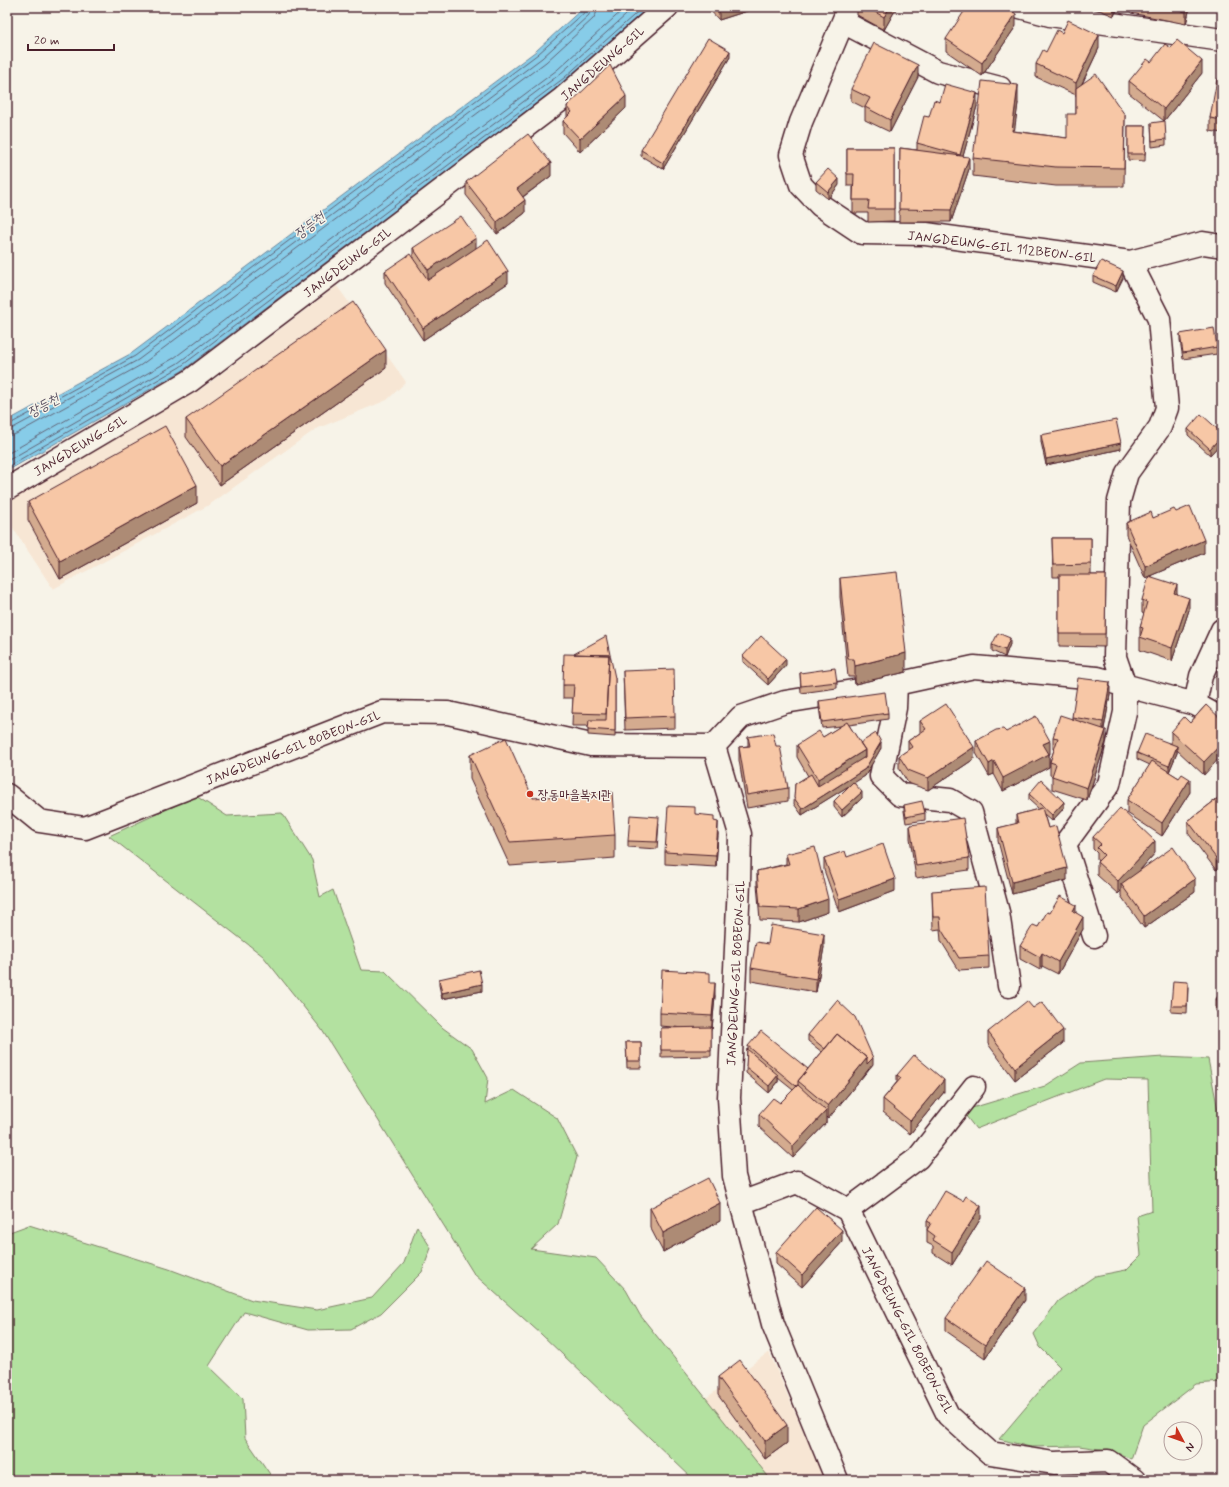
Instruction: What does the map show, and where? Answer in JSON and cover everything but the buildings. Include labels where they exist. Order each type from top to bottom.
[{"type":"street","name":"JANGDEUNG-GIL","points":[[7,489],[190,380],[562,98],[667,7]]},
{"type":"street","points":[[1020,7],[1050,15],[1222,40]]},
{"type":"street","name":"JANGDEUNG-GIL 112BEON-GIL","points":[[1000,88],[938,72],[846,14],[801,122],[791,154],[801,184],[820,205],[862,233],[926,234],[1130,262],[1203,243],[1222,246]]},
{"type":"street","points":[[1094,936],[1065,844],[1109,784],[1125,712],[1125,686],[1115,657],[1119,501],[1127,473],[1160,427],[1167,408],[1159,318],[1130,262]]},
{"type":"street","points":[[1194,704],[1201,676],[1222,630]]},
{"type":"street","points":[[714,746],[741,717],[785,702],[896,684],[974,667],[1097,678],[1194,704],[1222,719]]},
{"type":"street","points":[[896,684],[895,708],[881,776],[900,795],[950,800],[971,812],[998,912],[1009,986]]},
{"type":"street","name":"JANGDEUNG-GIL 80BEON-GIL","points":[[7,795],[39,820],[85,828],[382,712],[448,714],[591,746],[714,746],[740,834],[729,1098],[734,1176],[773,1324],[837,1480]]},
{"type":"street","points":[[741,1203],[797,1182],[848,1210],[918,1158],[974,1086]]},
{"type":"street","name":"JANGDEUNG-GIL 80BEON-GIL","points":[[848,1210],[948,1415],[990,1453],[1054,1463],[1108,1461],[1134,1480]]},
{"type":"shaded area","points":[[337,286],[406,382],[387,400],[316,429],[209,505],[53,589],[7,519],[7,500],[200,390]]},
{"type":"shaded area","points":[[769,1352],[823,1477],[820,1480],[771,1480],[706,1398]]},
{"type":"green space","points":[[196,796],[227,816],[282,813],[312,860],[320,897],[333,890],[361,970],[385,971],[443,1028],[472,1049],[488,1078],[485,1104],[514,1090],[557,1118],[577,1157],[558,1224],[531,1249],[596,1258],[626,1290],[640,1315],[771,1480],[694,1480],[541,1334],[474,1274],[322,1030],[263,956],[109,836]]},
{"type":"green space","points":[[1163,1057],[1208,1059],[1222,1131],[1222,1382],[1196,1384],[1143,1425],[1131,1459],[1113,1451],[1079,1446],[1030,1447],[999,1439],[1060,1367],[1040,1347],[1034,1334],[1058,1301],[1095,1276],[1126,1270],[1141,1255],[1137,1216],[1152,1211],[1148,1080],[1104,1079],[976,1129],[962,1111],[1045,1086],[1081,1063]]},
{"type":"green space","points":[[29,1225],[169,1269],[252,1300],[317,1310],[372,1298],[404,1263],[417,1226],[431,1248],[422,1272],[381,1313],[351,1329],[308,1330],[244,1312],[209,1366],[243,1399],[245,1438],[274,1480],[7,1480],[7,1233]]},
{"type":"water","name":"장등천","points":[[584,7],[649,7],[566,81],[182,371],[7,471],[7,421],[132,353],[536,51]]},
{"type":"place","name":"장동마을복지관","points":[[530,794]]}]
